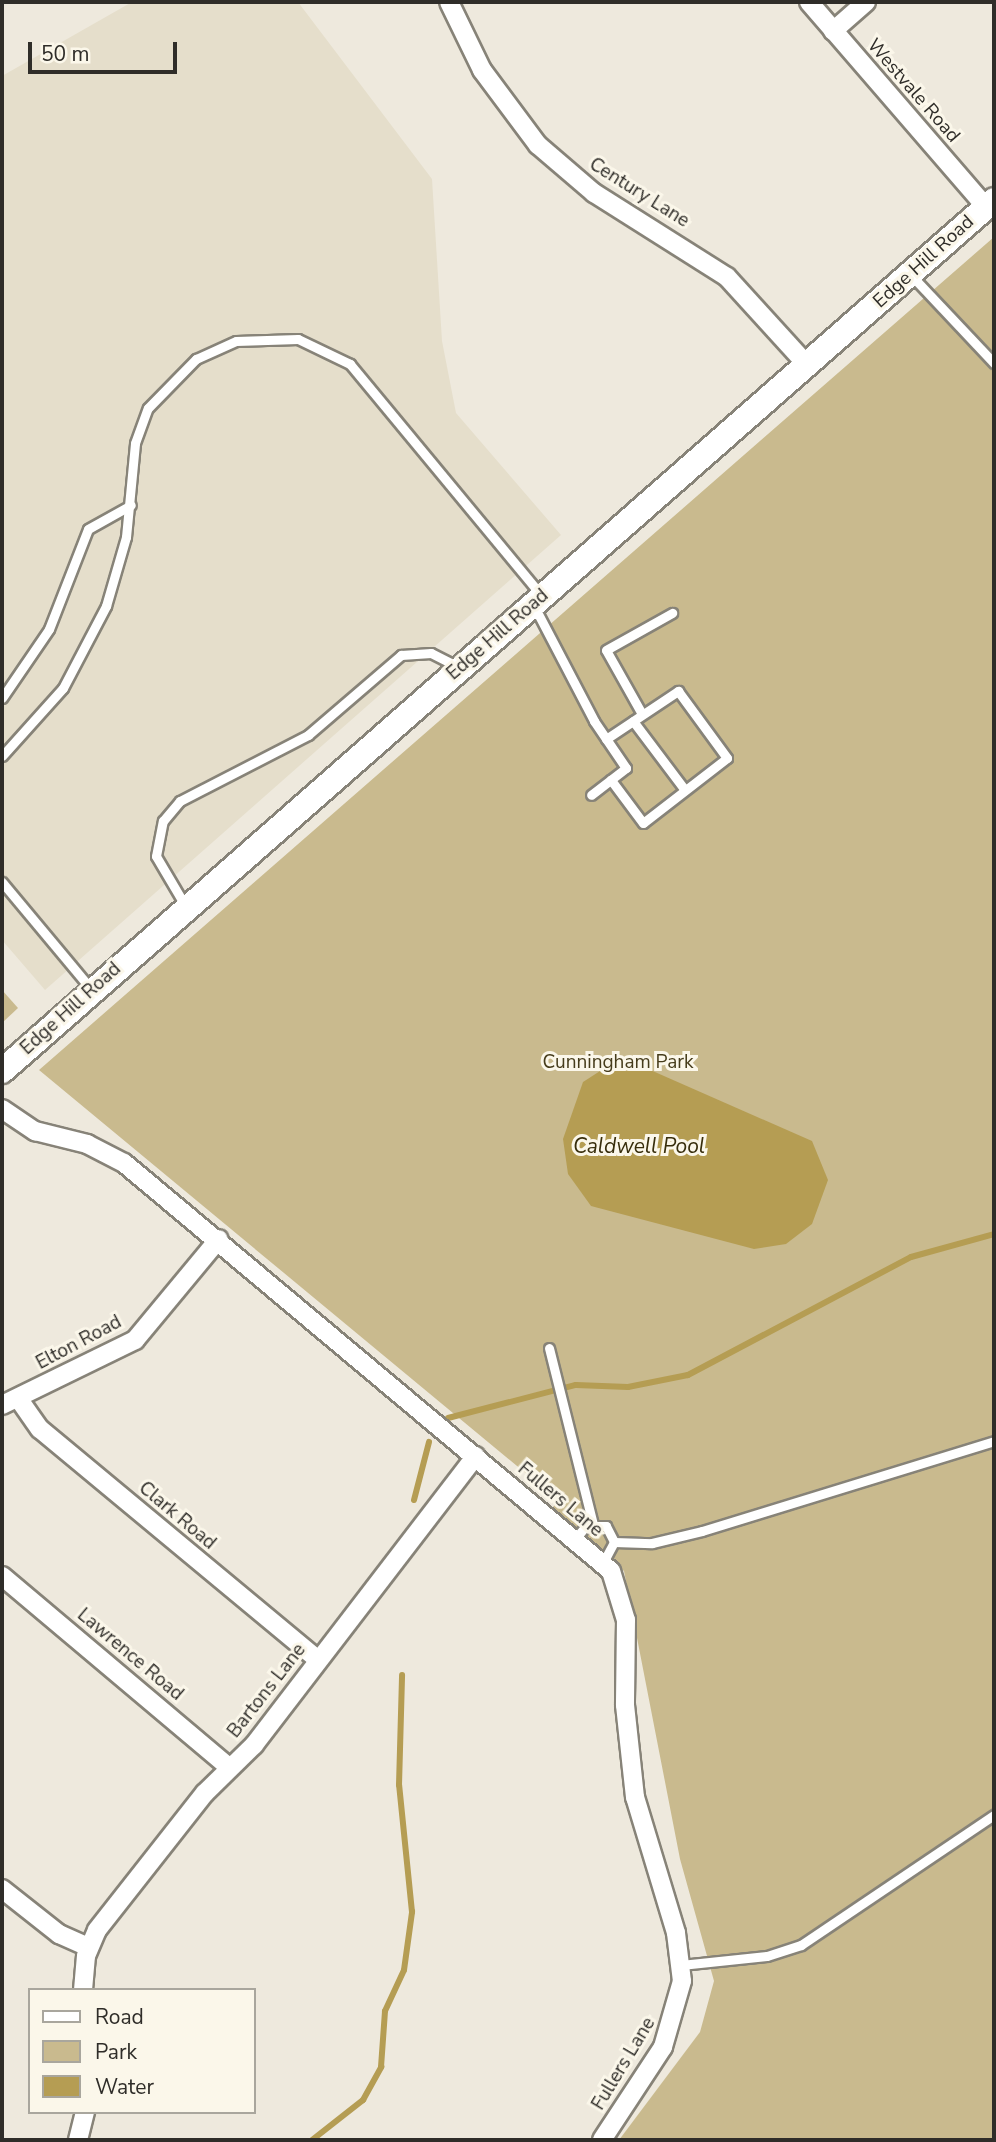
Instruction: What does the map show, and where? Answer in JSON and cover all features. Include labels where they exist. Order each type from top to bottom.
[{"type":"street","name":"Century Lane","points":[[449,2],[482,70],[538,145],[594,193],[727,277],[807,365]]},
{"type":"street","name":"Westvale Road","points":[[809,2],[990,203]]},
{"type":"street","points":[[833,31],[866,2]]},
{"type":"street","name":"Edge Hill Road","points":[[2,1071],[990,203]]},
{"type":"street","name":"Fullers Lane","points":[[2,1109],[35,1130],[87,1144],[124,1163],[219,1239],[603,1563],[625,1606],[625,1712],[637,1807],[681,1965],[670,2032],[602,2140]]},
{"type":"street","name":"Elton Road","points":[[10,1402],[135,1340],[219,1239]]},
{"type":"street","name":"Clark Road","points":[[10,1402],[318,1660]]},
{"type":"street","name":"Bartons Lane","points":[[88,1947],[229,1768],[254,1745],[476,1456]]},
{"type":"street","name":"Lawrence Road","points":[[2,1576],[229,1768]]},
{"type":"street","points":[[2,1889],[59,1934],[88,1947],[83,1988]]},
{"type":"street","points":[[78,2140],[84,2114]]},
{"type":"lane","points":[[911,275],[994,363]]},
{"type":"lane","points":[[2,756],[46,711],[88,646],[113,589],[131,505],[138,431],[172,378],[236,341],[298,339],[333,352],[361,374],[538,601],[607,739],[626,768],[591,795]]},
{"type":"lane","points":[[2,698],[49,629],[88,529],[131,505]]},
{"type":"lane","points":[[642,714],[606,650],[672,613]]},
{"type":"lane","points":[[186,907],[156,856],[163,821],[180,801],[308,736],[401,655],[431,653],[461,667]]},
{"type":"lane","points":[[607,739],[678,691],[727,758],[643,823],[611,780]]},
{"type":"lane","points":[[633,721],[685,790]]},
{"type":"lane","points":[[2,882],[92,990]]},
{"type":"lane","points":[[550,1348],[552,1376],[593,1524]]},
{"type":"lane","points":[[614,1542],[690,1534],[994,1441]]},
{"type":"lane","points":[[575,1539],[593,1524],[606,1526],[614,1542]]},
{"type":"lane","points":[[603,1563],[614,1542]]},
{"type":"lane","points":[[681,1965],[767,1956],[802,1945],[994,1815]]},
{"type":"shaded area","points":[[132,2],[298,2],[432,179],[442,341],[456,413],[561,535],[45,990],[2,940],[2,76]]},
{"type":"green space","name":"Cunningham Park","points":[[994,237],[994,2140],[619,2140],[700,2032],[714,1981],[680,1859],[624,1571],[551,1510],[558,1500],[39,1070]]},
{"type":"green space","points":[[2,990],[18,1008],[2,1023]]},
{"type":"water","name":"Caldwell Pool","points":[[611,1064],[639,1065],[812,1141],[828,1180],[812,1224],[786,1244],[754,1249],[591,1206],[568,1174],[563,1139],[583,1082]]},
{"type":"waterway","points":[[448,1418],[576,1385],[628,1387],[688,1375],[911,1257],[994,1234]]},
{"type":"waterway","points":[[414,1500],[429,1442]]},
{"type":"waterway","points":[[312,2140],[363,2100],[381,2067],[385,2011],[404,1970],[412,1912],[399,1785],[402,1675]]}]
